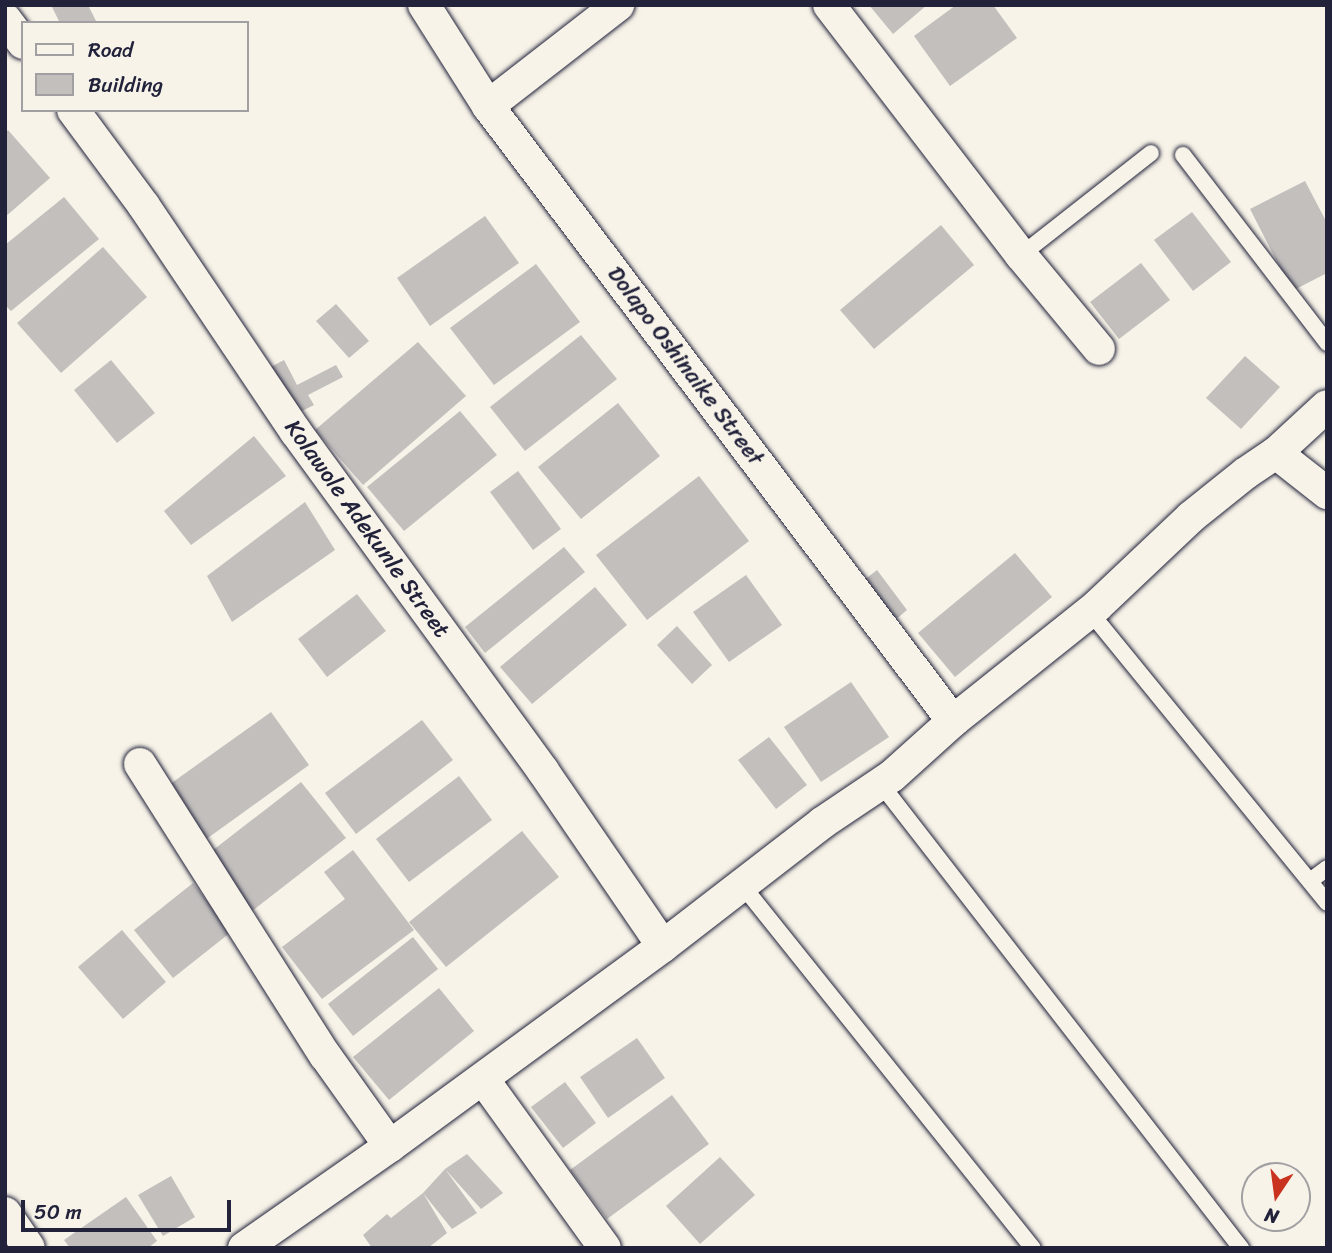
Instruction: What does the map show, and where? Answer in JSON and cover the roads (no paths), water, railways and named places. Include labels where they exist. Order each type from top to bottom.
[{"type":"street","name":"Dolapo Oshinaike Street","points":[[424,5],[488,106],[954,721]]},
{"type":"street","points":[[488,106],[618,5]]},
{"type":"street","points":[[829,5],[1021,255],[1099,349]]},
{"type":"street","points":[[5,19],[21,40]]},
{"type":"street","name":"Kolawole Adekunle Street","points":[[74,112],[145,206],[296,432],[543,771],[663,946]]},
{"type":"street","points":[[244,1248],[483,1079],[880,783],[1090,612],[1191,517],[1276,453],[1327,406]]},
{"type":"street","points":[[1276,453],[1327,493]]},
{"type":"street","points":[[140,764],[325,1055],[390,1146]]},
{"type":"street","points":[[483,1079],[605,1248]]},
{"type":"street","points":[[5,1213],[29,1248]]},
{"type":"lane","points":[[1021,255],[1151,153]]},
{"type":"lane","points":[[1183,155],[1327,343]]},
{"type":"lane","points":[[1090,612],[1327,903]]},
{"type":"lane","points":[[880,783],[1241,1248]]},
{"type":"lane","points":[[1310,881],[1327,868]]},
{"type":"lane","points":[[741,885],[1033,1248]]}]
